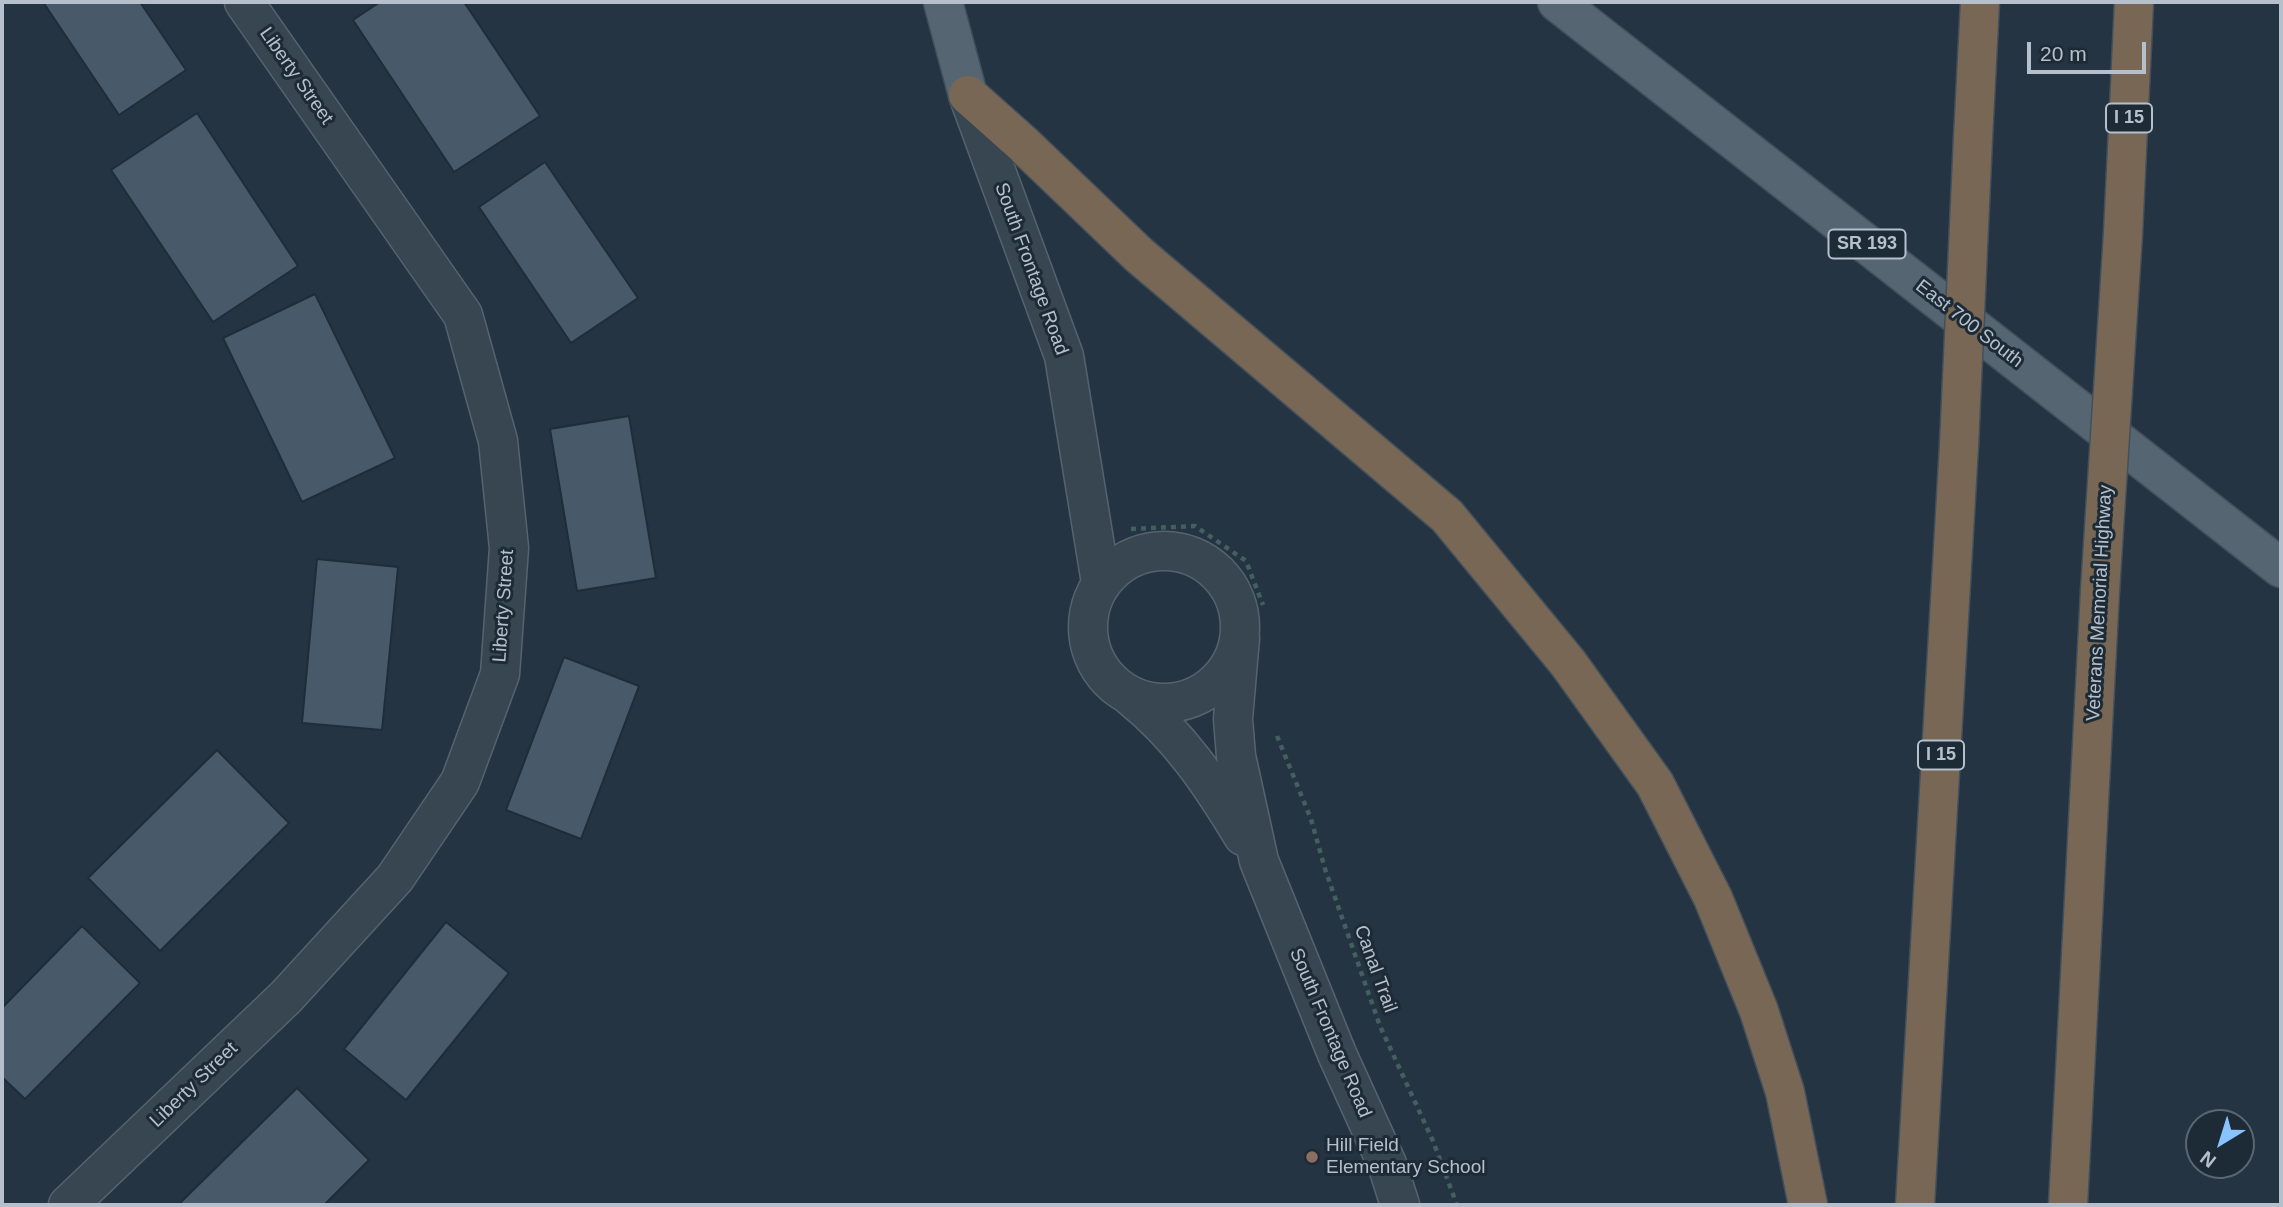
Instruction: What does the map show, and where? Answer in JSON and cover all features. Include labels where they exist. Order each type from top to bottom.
[{"type":"highway","name":"I 15","points":[[1915,1205],[1959,445],[1980,2]]},
{"type":"highway","name":"Veterans Memorial Highway","points":[[2068,1205],[2134,2]]},
{"type":"highway","points":[[968,95],[1139,255],[1447,516],[1568,663],[1655,784],[1713,898],[1759,1011],[1785,1092],[1808,1205]]},
{"type":"main road","name":"South Frontage Road","points":[[943,2],[968,95]]},
{"type":"main road","name":"East 700 South","points":[[1557,2],[2281,568]]},
{"type":"street","name":"Liberty Street","points":[[68,1205],[286,997],[395,878],[460,782],[500,674],[509,548],[498,441],[463,315],[244,2]]},
{"type":"street","name":"South Frontage Road","points":[[968,95],[1064,356],[1101,583]]},
{"type":"street","name":"South Frontage Road","points":[[1259,861],[1212,786],[1181,744],[1162,723],[1107,678],[1094,657],[1088,632],[1090,607],[1101,583],[1119,565],[1142,554],[1168,550],[1193,556],[1215,570],[1231,591],[1240,614],[1233,719],[1236,756],[1259,861],[1338,1055],[1387,1164],[1400,1205]]},
{"type":"street","name":"South Frontage Road","points":[[1126,694],[1150,702],[1175,703],[1198,696],[1218,682],[1232,662],[1240,638]]},
{"type":"path","name":"Canal Trail","points":[[1278,738],[1311,819],[1325,869],[1380,1026],[1433,1141],[1457,1205]]},
{"type":"building","points":[[43,2],[140,2],[186,70],[119,115]]},
{"type":"building","points":[[380,2],[464,2],[540,116],[454,172],[353,20]]},
{"type":"building","points":[[197,113],[298,266],[213,322],[111,170]]},
{"type":"building","points":[[545,162],[638,298],[571,343],[479,207]]},
{"type":"building","points":[[315,294],[395,458],[302,502],[223,338]]},
{"type":"building","points":[[629,416],[656,578],[577,591],[550,429]]},
{"type":"building","points":[[317,559],[398,567],[382,730],[302,723]]},
{"type":"building","points":[[564,657],[639,686],[581,839],[506,810]]},
{"type":"building","points":[[217,750],[289,823],[160,951],[88,878]]},
{"type":"building","points":[[446,922],[509,973],[406,1100],[344,1049]]},
{"type":"building","points":[[82,926],[140,983],[25,1099],[2,1077],[2,1008]]},
{"type":"building","points":[[297,1088],[369,1160],[324,1205],[178,1205]]},
{"type":"place","name":"Hill Field Elementary School","points":[[1312,1157]]}]
